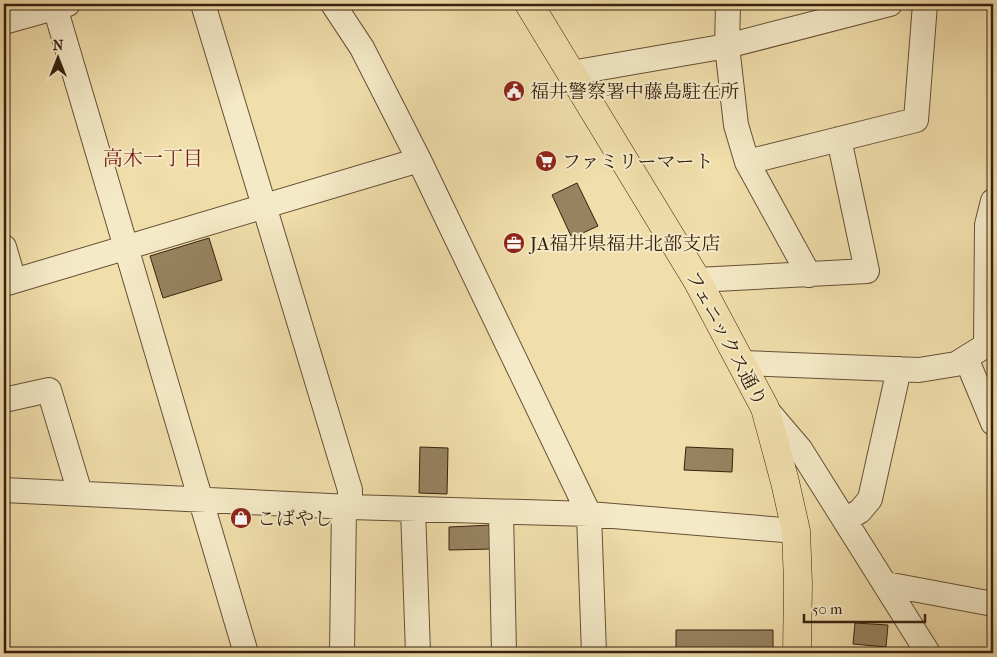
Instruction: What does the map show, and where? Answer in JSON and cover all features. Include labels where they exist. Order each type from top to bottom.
[{"type":"main road","name":"フェニックス通り","points":[[529,4],[697,280],[765,408],[786,482],[796,531],[798,583],[797,653]]},
{"type":"street","points":[[203,4],[350,490],[347,507],[342,653]]},
{"type":"street","points":[[333,4],[362,48],[419,160],[589,514],[594,653]]},
{"type":"street","points":[[728,4],[727,46],[736,125],[747,162],[809,275]]},
{"type":"street","points":[[571,73],[727,46],[890,4]]},
{"type":"street","points":[[747,162],[916,120],[925,4]]},
{"type":"street","points":[[4,22],[59,5],[126,248],[246,653]]},
{"type":"street","points":[[697,280],[867,271],[839,139]]},
{"type":"street","points":[[4,247],[9,282],[419,160]]},
{"type":"street","points":[[742,362],[919,370],[956,364],[990,343],[987,225],[993,201]]},
{"type":"street","points":[[966,358],[993,423]]},
{"type":"street","points":[[845,520],[860,511],[870,499],[899,369]]},
{"type":"street","points":[[4,400],[49,390],[80,493]]},
{"type":"street","points":[[765,408],[800,449],[928,653]]},
{"type":"street","points":[[4,490],[201,498],[347,507],[589,514],[796,531]]},
{"type":"street","points":[[413,509],[418,653]]},
{"type":"street","points":[[501,512],[504,653]]},
{"type":"street","points":[[886,584],[993,604]]},
{"type":"building","points":[[577,183],[598,226],[572,238],[552,195]]},
{"type":"building","points":[[209,238],[222,280],[163,298],[150,256]]},
{"type":"building","points":[[420,447],[448,448],[447,494],[419,493]]},
{"type":"building","points":[[686,447],[733,449],[732,472],[684,470]]},
{"type":"building","points":[[492,525],[493,549],[449,550],[449,527]]},
{"type":"building","points":[[855,623],[888,625],[886,647],[853,644]]},
{"type":"building","points":[[676,630],[773,630],[773,653],[676,653]]},
{"type":"place","name":"福井警察署中藤島駐在所","points":[[514,91]]},
{"type":"place","name":"ファミリーマート","points":[[546,161]]},
{"type":"place","name":"JA福井県福井北部支店","points":[[514,243]]},
{"type":"place","name":"こばやし","points":[[241,518]]},
{"type":"district","name":"高木一丁目","points":[[153,158]]}]
